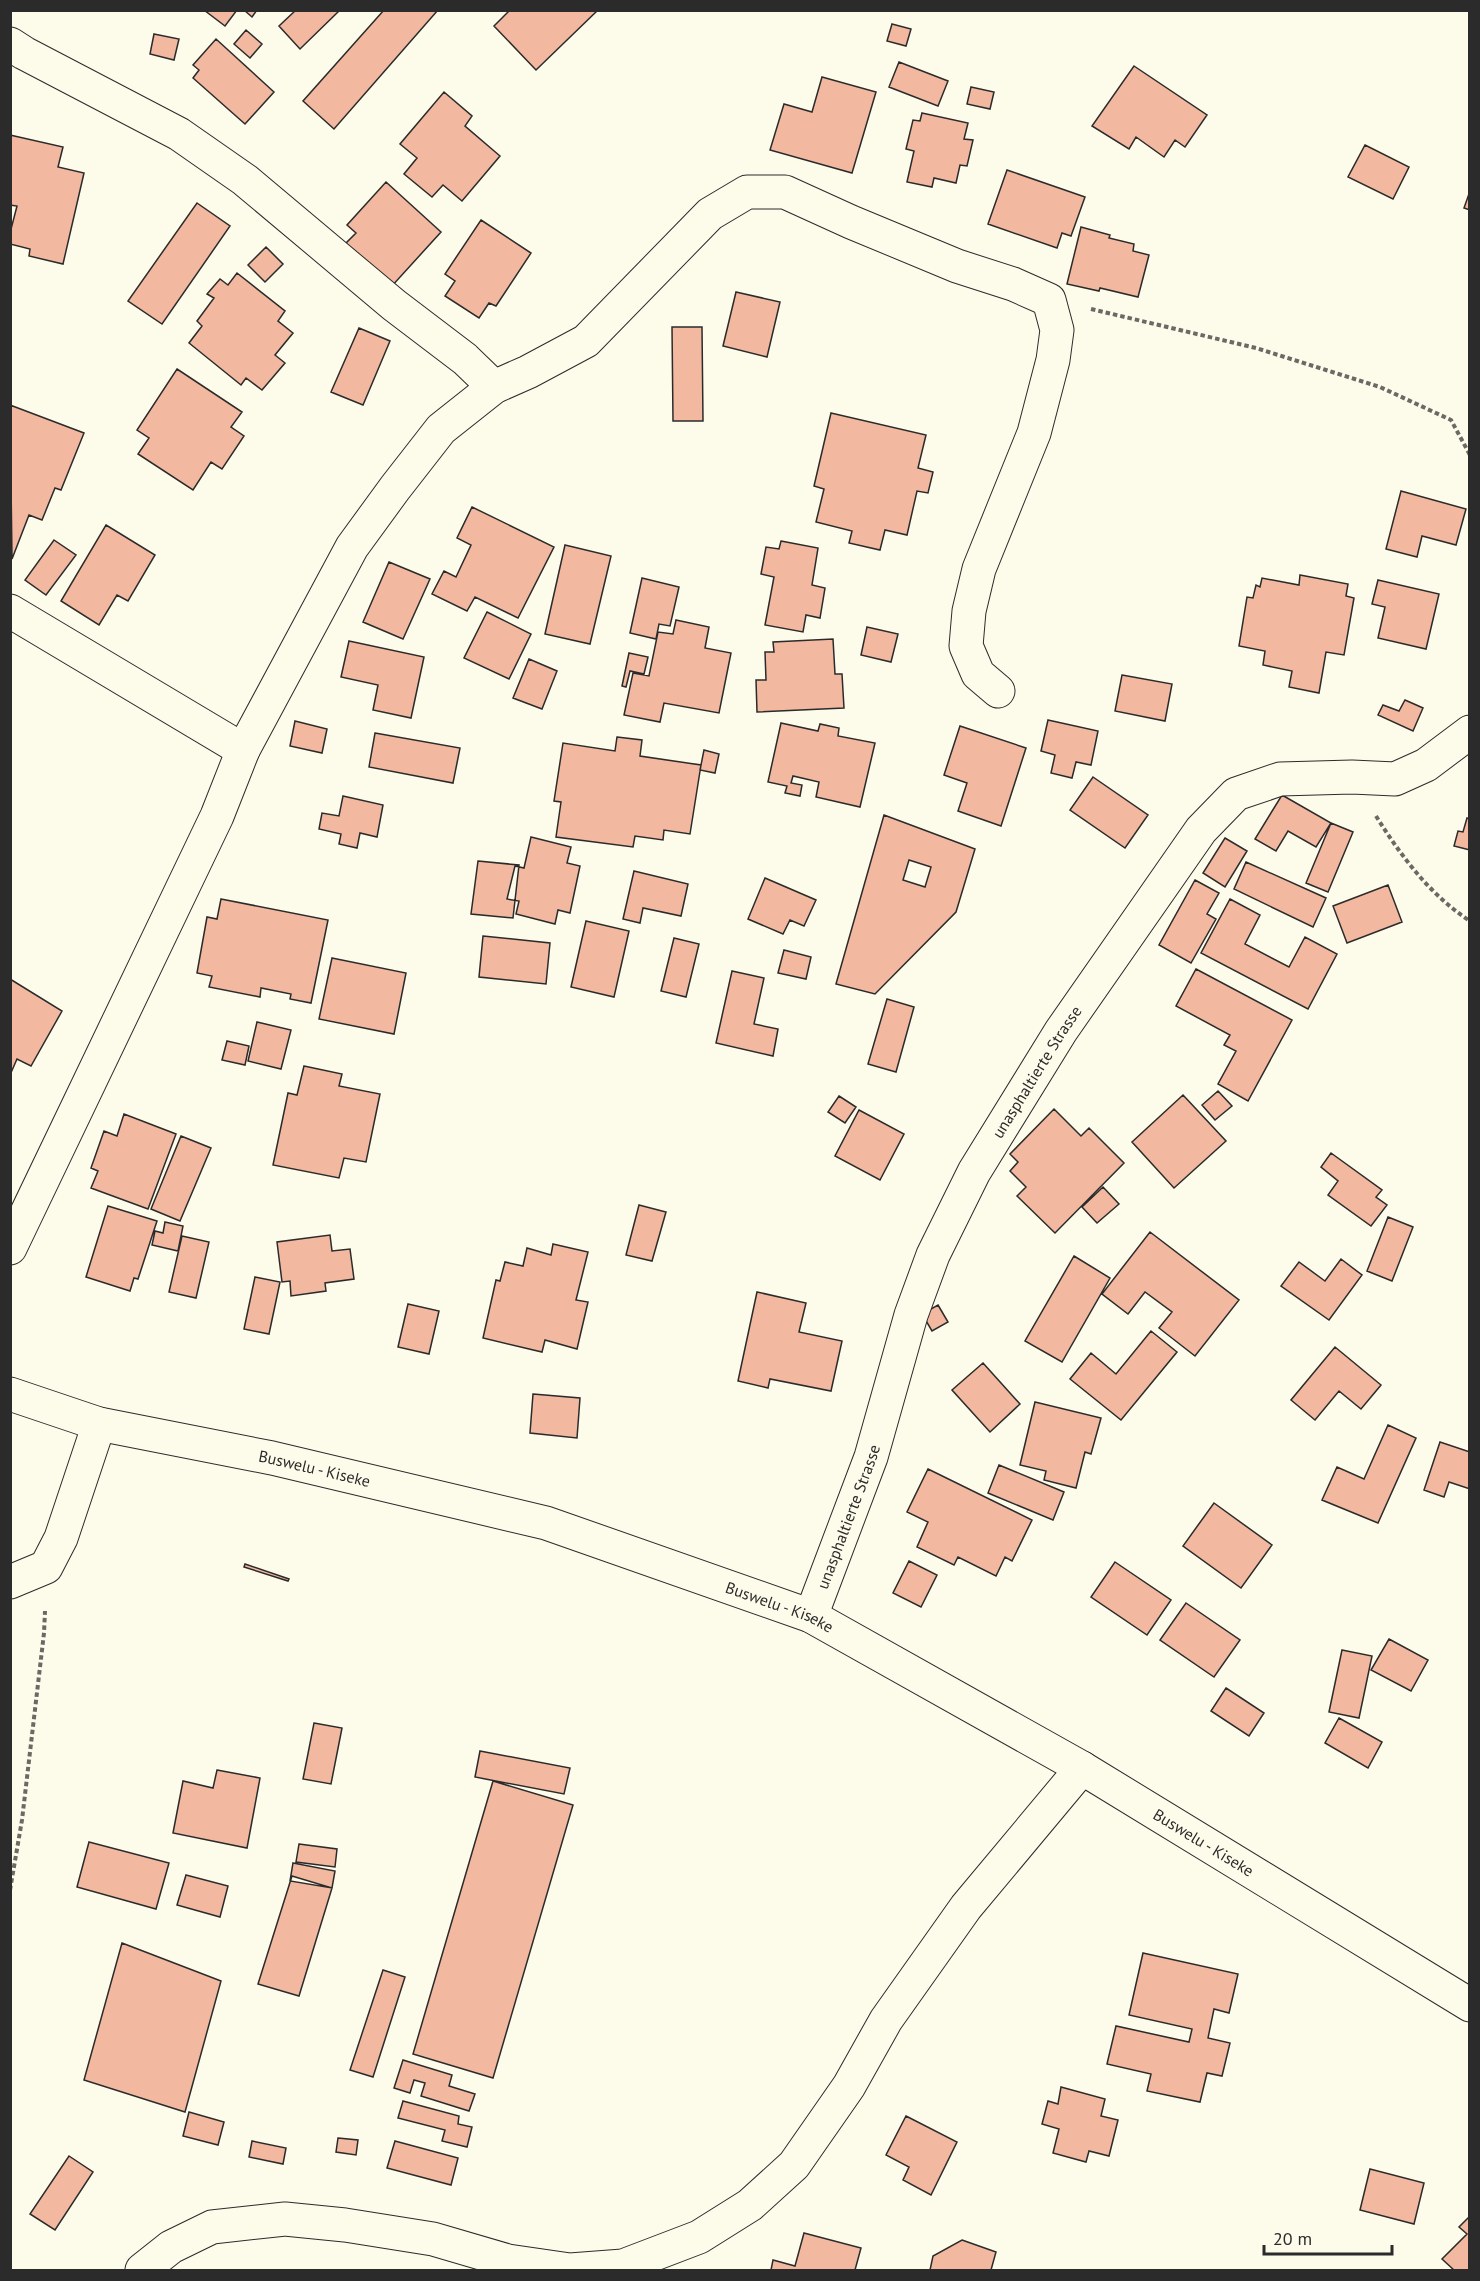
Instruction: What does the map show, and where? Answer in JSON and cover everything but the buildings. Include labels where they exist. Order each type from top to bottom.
[{"type":"street","points":[[10,44],[178,134],[245,180],[394,305],[465,359],[494,387]]},
{"type":"street","points":[[10,1248],[217,816],[243,750],[352,547],[394,488],[441,429],[494,387],[586,341],[710,214],[747,192],[785,192],[957,266],[1013,284],[1049,300],[1057,330],[1053,360],[1034,433],[979,569],[969,611],[966,646],[978,674],[999,691]]},
{"type":"street","points":[[10,611],[243,750]]},
{"type":"street","name":"unasphaltierte Strasse","points":[[811,1616],[871,1457],[911,1316],[933,1254],[974,1172],[1061,1031],[1201,830],[1236,794],[1280,779],[1352,777],[1395,779],[1426,765],[1470,732]]},
{"type":"street","name":"Buswelu - Kiseke","points":[[10,1394],[99,1424],[272,1458],[546,1523],[811,1616],[1082,1768],[1465,1994]]},
{"type":"street","points":[[10,1582],[46,1567],[61,1538],[99,1424]]},
{"type":"street","points":[[142,2271],[171,2247],[212,2228],[285,2219],[345,2225],[433,2239],[518,2262],[570,2270],[624,2268],[699,2237],[750,2205],[794,2165],[849,2086],[886,2020],[966,1907],[1082,1768]]},
{"type":"path","points":[[1049,300],[1256,348],[1380,387],[1451,420],[1470,455]]},
{"type":"path","points":[[1352,777],[1400,855],[1449,908],[1470,921]]},
{"type":"path","points":[[10,1890],[22,1820],[44,1633],[46,1567]]}]
